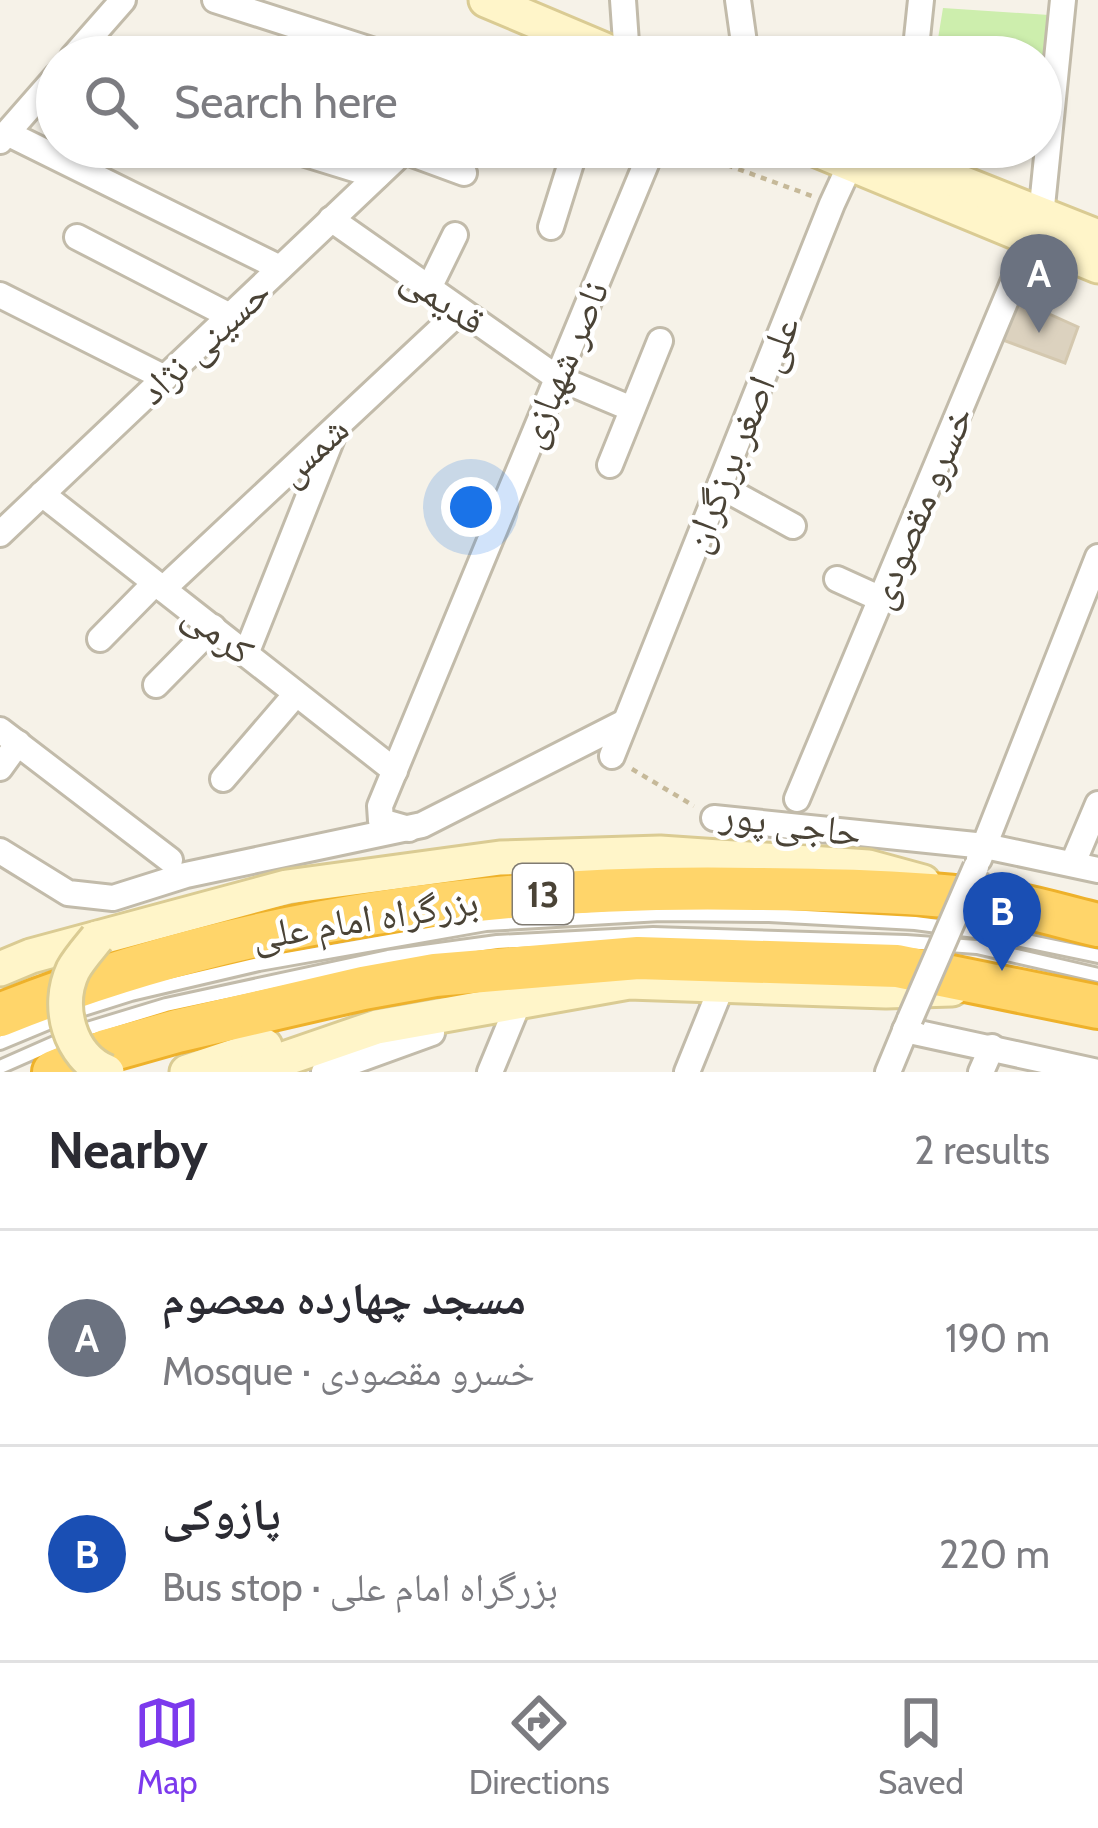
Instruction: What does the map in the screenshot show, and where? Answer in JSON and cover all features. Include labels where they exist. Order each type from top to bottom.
[{"type":"highway","name":"بزرگراه امام علی","points":[[0,1015],[79,982],[257,933],[477,898],[649,887],[830,890],[985,871],[1098,925]]},
{"type":"highway","name":"بزرگراه امام علی","points":[[54,1072],[177,1031],[435,975],[638,958],[897,966],[1098,1007]]},
{"type":"main road","points":[[488,0],[574,36]]},
{"type":"main road","points":[[910,168],[1036,227],[1098,266]]},
{"type":"main road","points":[[1036,227],[1098,236]]},
{"type":"main road","points":[[0,969],[287,887],[500,858],[660,853],[985,871]]},
{"type":"main road","points":[[97,938],[74,968],[65,993],[67,1022],[78,1049],[107,1072]]},
{"type":"main road","points":[[188,1072],[266,1046],[629,982],[886,991],[1006,988]]},
{"type":"main road","points":[[246,1072],[377,1027]]},
{"type":"street","points":[[91,36],[123,0]]},
{"type":"street","points":[[215,0],[303,36]]},
{"type":"street","points":[[623,0],[624,36]]},
{"type":"street","points":[[738,0],[743,36]]},
{"type":"street","points":[[917,36],[921,0]]},
{"type":"street","name":"خسرو مقصودی","points":[[1059,36],[1063,0]]},
{"type":"street","points":[[36,97],[6,128],[36,143]]},
{"type":"street","points":[[84,168],[280,268]]},
{"type":"street","points":[[351,168],[377,176]]},
{"type":"street","name":"حسینی نژاد","points":[[0,534],[386,168]]},
{"type":"street","points":[[448,168],[463,175]]},
{"type":"street","points":[[551,227],[569,168]]},
{"type":"street","name":"ناصر شهبازی","points":[[409,829],[382,821],[380,806],[643,168]]},
{"type":"street","name":"علی اصغر برزگران","points":[[612,756],[832,204],[852,168]]},
{"type":"street","name":"خسرو مقصودی","points":[[797,799],[1036,227],[1043,168]]},
{"type":"street","name":"قدیمی","points":[[332,219],[556,377],[632,409]]},
{"type":"street","points":[[429,288],[455,235]]},
{"type":"street","points":[[77,237],[230,316]]},
{"type":"street","points":[[0,295],[165,378]]},
{"type":"street","name":"شمس","points":[[100,639],[460,310]]},
{"type":"street","points":[[610,465],[660,341]]},
{"type":"street","points":[[246,654],[337,426]]},
{"type":"street","points":[[720,486],[793,526]]},
{"type":"street","name":"کرمی","points":[[42,494],[395,771]]},
{"type":"street","points":[[888,1072],[985,871],[1098,557]]},
{"type":"street","points":[[837,579],[881,598]]},
{"type":"street","points":[[156,685],[212,628]]},
{"type":"street","points":[[223,778],[296,694]]},
{"type":"street","points":[[0,851],[79,897],[113,898],[178,867],[409,829],[625,722]]},
{"type":"street","points":[[0,768],[9,736],[178,867]]},
{"type":"street","points":[[1086,867],[1098,804]]},
{"type":"street","name":"حاجی پور","points":[[714,818],[985,871],[1086,867]]},
{"type":"street","points":[[687,1072],[717,998]]},
{"type":"street","points":[[490,1072],[514,1014]]},
{"type":"street","points":[[908,1024],[1098,1072]]},
{"type":"street","points":[[325,1072],[432,1034]]},
{"type":"street","points":[[981,1072],[992,1048]]},
{"type":"lane","points":[[0,1043],[131,994],[259,964],[486,925],[661,914],[769,915],[915,923],[1098,956]]},
{"type":"lane","points":[[0,1067],[84,1030],[166,1005],[388,957],[497,942],[653,934],[905,942],[977,947],[1098,975]]},
{"type":"path","points":[[742,168],[832,204]]},
{"type":"path","name":"حاجی پور","points":[[612,756],[714,818]]},
{"type":"green space","points":[[943,8],[1049,15],[1048,36],[938,36]]},
{"type":"building","points":[[1016,299],[1078,327],[1065,363],[1000,339]]},
{"type":"place","name":"مسجد چهارده معصوم","points":[[1039,333]]},
{"type":"place","name":"پازوکی","points":[[1002,971]]}]
